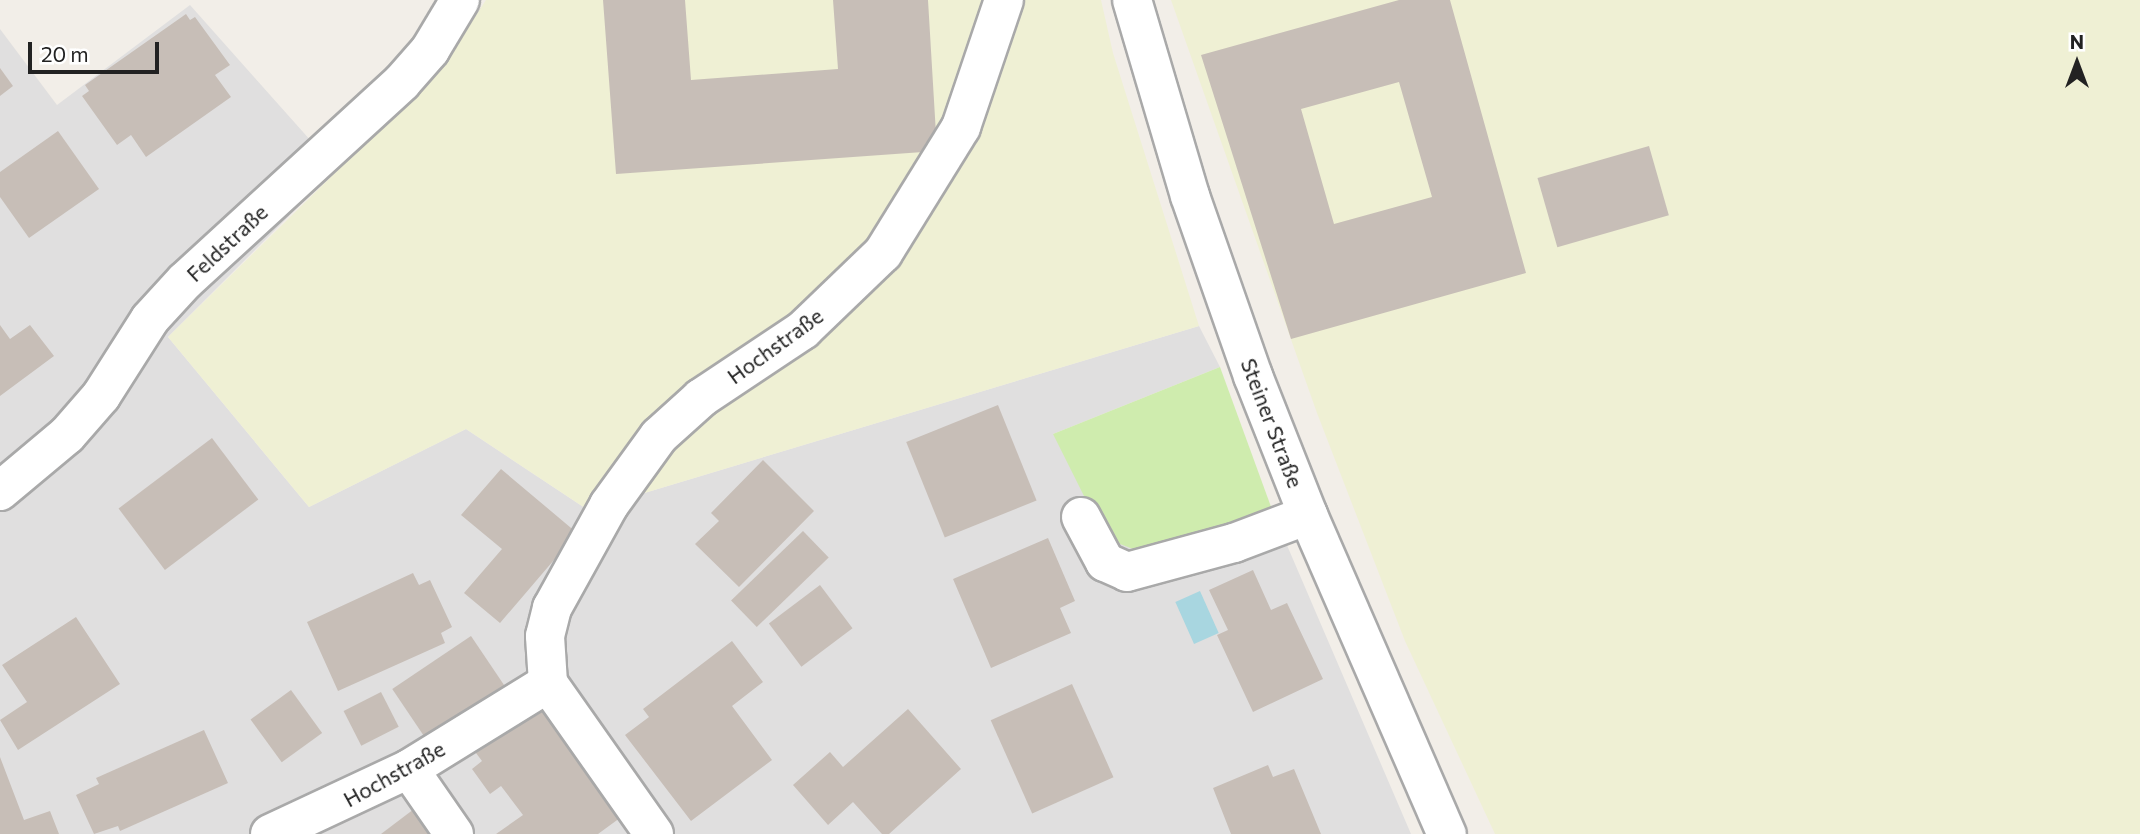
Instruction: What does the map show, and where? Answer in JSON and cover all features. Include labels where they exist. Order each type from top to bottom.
[{"type":"street","name":"Feldstraße","points":[[0,491],[67,435],[101,396],[150,320],[185,281],[402,82],[430,50],[460,0]]},
{"type":"street","name":"Hochstraße","points":[[270,834],[409,769],[548,683],[545,636],[552,608],[636,462],[701,398],[803,330],[883,253],[961,127],[1004,0]]},
{"type":"street","name":"Steiner Straße","points":[[1132,0],[1190,196],[1308,516],[1447,834]]},
{"type":"street","points":[[1081,517],[1105,562],[1127,572],[1222,547],[1308,516]]},
{"type":"street","points":[[548,683],[654,834]]},
{"type":"street","points":[[409,769],[454,834]]},
{"type":"shaded area","points":[[190,5],[336,169],[168,337],[309,507],[466,429],[588,510],[1199,326],[1220,367],[1053,434],[1274,515],[1411,834],[0,834],[0,29],[57,105]]},
{"type":"green space","points":[[486,0],[1101,0],[1113,53],[1199,326],[588,510],[466,429],[309,507],[168,337],[440,70]]},
{"type":"green space","points":[[1171,0],[2140,0],[2140,834],[1495,834],[1405,641],[1317,413]]},
{"type":"green space","points":[[1220,367],[1274,515],[1146,554],[1120,544],[1090,508],[1053,434]]},
{"type":"water","points":[[1200,591],[1219,633],[1194,644],[1175,602]]},
{"type":"building","points":[[603,0],[685,0],[691,80],[838,69],[833,0],[928,0],[937,151],[616,174]]},
{"type":"building","points":[[1399,0],[1450,0],[1526,273],[1291,339],[1201,55]],"holes":[[[1399,82],[1432,197],[1334,224],[1301,109]]]},
{"type":"building","points":[[186,14],[190,20],[195,17],[230,65],[215,75],[231,97],[146,157],[131,135],[117,145],[82,96],[89,91],[85,85]]},
{"type":"building","points":[[0,68],[13,86],[0,96]]},
{"type":"building","points":[[58,131],[99,189],[29,238],[0,197],[0,172]]},
{"type":"building","points":[[1649,146],[1669,215],[1557,247],[1537,178]]},
{"type":"building","points":[[0,325],[10,339],[30,325],[54,356],[0,396]]},
{"type":"building","points":[[998,405],[1037,500],[945,538],[906,442]]},
{"type":"building","points":[[212,438],[258,499],[165,570],[119,508]]},
{"type":"building","points":[[763,460],[814,511],[739,587],[695,544],[719,521],[711,513]]},
{"type":"building","points":[[501,469],[577,533],[500,623],[464,593],[502,549],[461,515]]},
{"type":"building","points":[[803,531],[829,558],[757,627],[731,600]]},
{"type":"building","points":[[1048,538],[1075,601],[1060,608],[1071,633],[991,668],[953,579]]},
{"type":"building","points":[[1253,570],[1271,610],[1287,603],[1323,679],[1253,712],[1217,635],[1228,630],[1209,590]]},
{"type":"building","points":[[413,573],[419,585],[430,580],[452,627],[441,633],[445,643],[338,691],[307,622]]},
{"type":"building","points":[[820,585],[852,628],[801,667],[769,624]]},
{"type":"building","points":[[76,617],[120,684],[18,750],[0,720],[27,702],[2,665]]},
{"type":"building","points":[[471,636],[506,688],[427,741],[392,689]]},
{"type":"building","points":[[732,641],[763,682],[732,706],[772,760],[691,821],[625,735],[649,717],[643,709]]},
{"type":"building","points":[[1072,684],[1113,777],[1032,813],[991,720]]},
{"type":"building","points":[[291,690],[322,733],[282,762],[251,719]]},
{"type":"building","points":[[381,692],[399,727],[361,746],[344,711]]},
{"type":"building","points":[[535,697],[624,815],[598,834],[496,834],[523,815],[501,786],[490,794],[472,769],[482,761],[470,745]]},
{"type":"building","points":[[908,709],[961,769],[889,834],[882,834],[853,802],[828,825],[793,785],[830,752],[843,767]]},
{"type":"building","points":[[204,730],[228,783],[120,831],[118,826],[94,834],[76,795],[99,784],[96,778]]},
{"type":"building","points":[[0,757],[24,820],[50,811],[59,834],[0,834]]},
{"type":"building","points":[[1268,765],[1273,777],[1294,769],[1321,834],[1231,834],[1213,788]]},
{"type":"building","points":[[414,809],[432,834],[381,834]]}]
